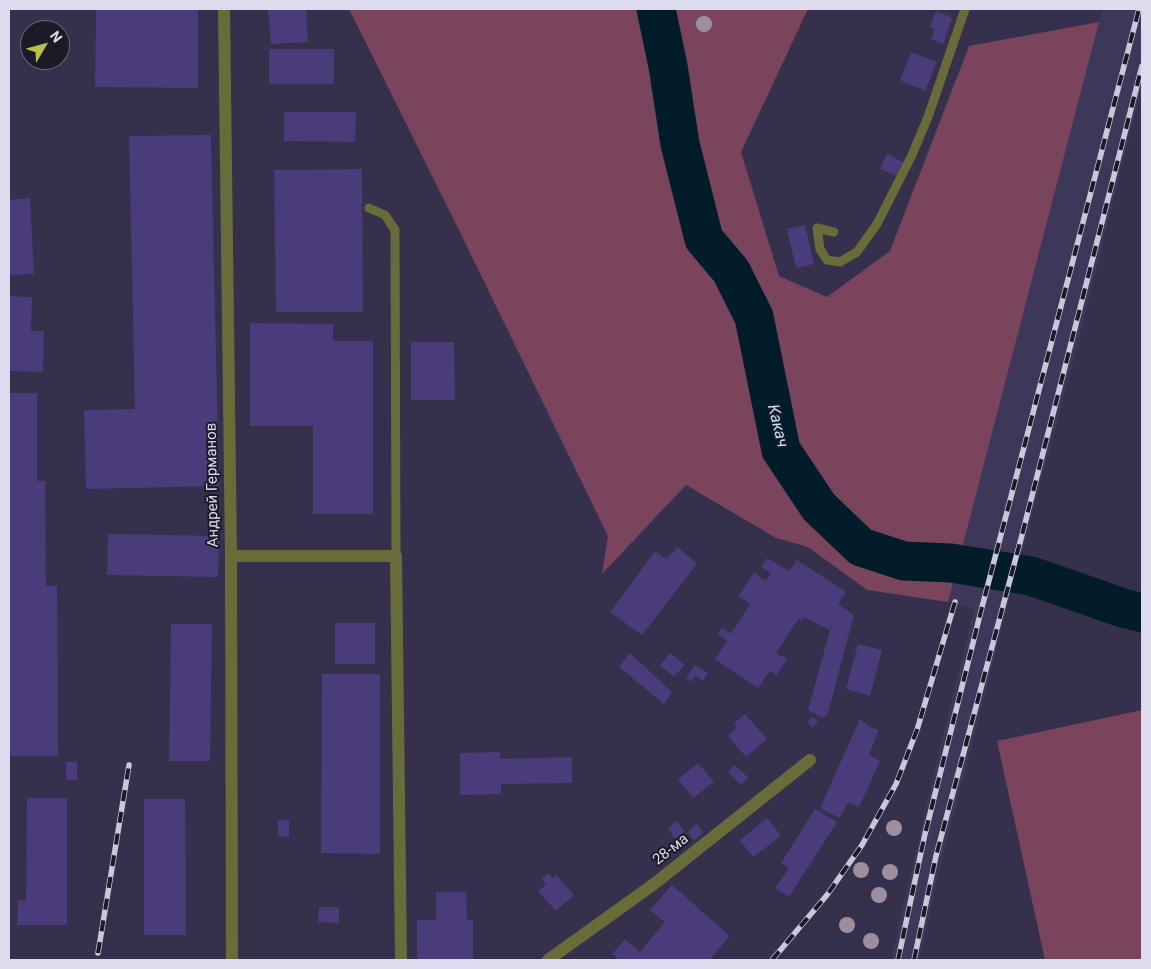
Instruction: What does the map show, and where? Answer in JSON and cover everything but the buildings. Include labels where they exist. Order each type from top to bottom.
[{"type":"street","name":"Андрей Германов","points":[[224,9],[231,556],[232,960]]},
{"type":"street","points":[[231,556],[396,556],[401,960]]},
{"type":"street","name":"28-ма","points":[[548,960],[654,884],[810,760]]},
{"type":"lane","points":[[834,232],[817,228],[820,250],[827,260],[840,262],[857,252],[877,224],[912,156],[928,117],[965,9]]},
{"type":"lane","points":[[369,208],[385,215],[395,230],[396,556]]},
{"type":"shaded area","points":[[349,9],[808,9],[741,152],[779,276],[827,297],[890,251],[969,46],[1099,22],[948,602],[867,590],[808,547],[776,538],[686,485],[602,574],[608,536]]},
{"type":"shaded area","points":[[1102,9],[1142,9],[1142,86],[1073,363],[940,868],[919,960],[891,960],[974,609],[948,602]]},
{"type":"shaded area","points":[[1142,710],[1142,960],[1045,960],[997,741]]},
{"type":"waterway","name":"Какач","points":[[656,9],[668,66],[680,144],[704,239],[731,271],[754,317],[781,450],[819,507],[861,547],[904,561],[951,563],[1031,576],[1142,613]]},
{"type":"railway","points":[[898,960],[925,834],[981,611],[1139,9]]},
{"type":"railway","points":[[914,960],[936,856],[1022,535],[1142,66]]},
{"type":"railway","points":[[772,960],[827,895],[862,845],[896,784],[917,730],[955,602]]},
{"type":"railway","points":[[98,953],[129,765]]}]
